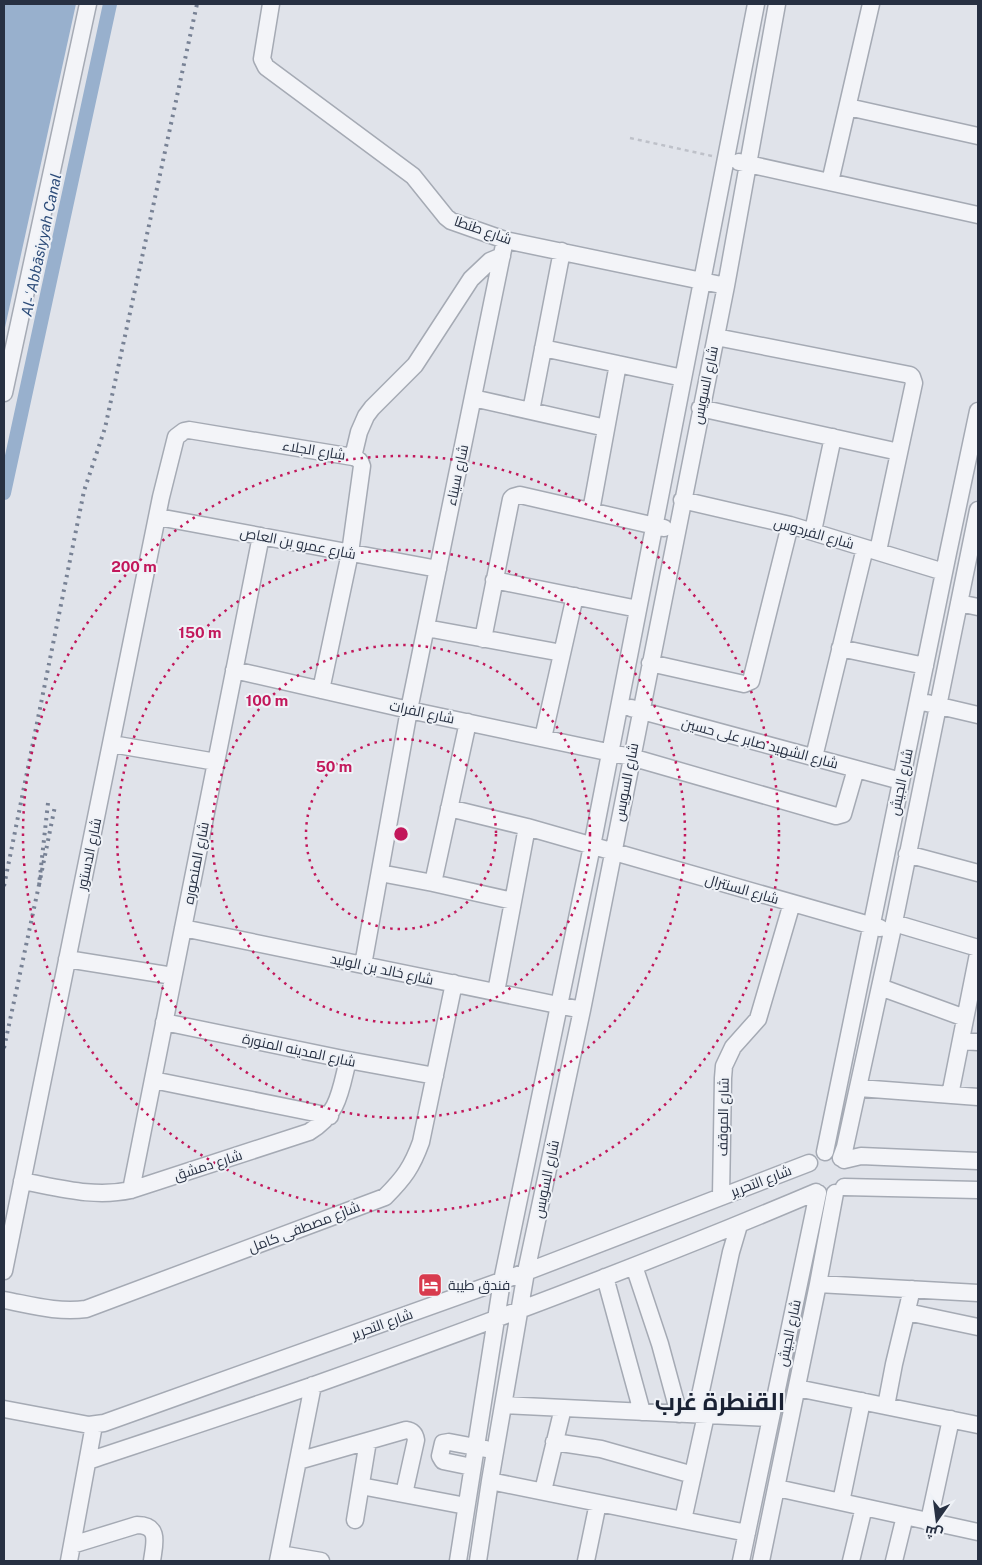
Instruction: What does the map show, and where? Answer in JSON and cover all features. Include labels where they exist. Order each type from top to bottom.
[{"type":"street","points":[[4,393],[88,4]]},
{"type":"street","name":"شارع طنطا","points":[[271,4],[262,59],[266,67],[413,176],[451,221],[505,240],[726,286]]},
{"type":"street","name":"شارع السويس","points":[[458,1561],[502,1280],[592,846],[756,4]]},
{"type":"street","name":"شارع السويس","points":[[478,1561],[526,1272],[582,1010],[700,408],[716,337],[777,4]]},
{"type":"street","points":[[830,182],[872,4]]},
{"type":"street","points":[[848,107],[978,136]]},
{"type":"street","points":[[726,160],[978,215]]},
{"type":"street","name":"شارع سيناء","points":[[363,965],[409,710],[505,240]]},
{"type":"street","points":[[530,411],[562,252]]},
{"type":"street","points":[[353,457],[359,432],[372,408],[415,365],[470,278],[490,261],[502,256]]},
{"type":"street","points":[[716,337],[910,375],[914,380],[899,452],[872,550],[840,648],[814,757]]},
{"type":"street","points":[[543,348],[684,378]]},
{"type":"street","points":[[591,511],[618,364]]},
{"type":"street","points":[[472,398],[606,428]]},
{"type":"street","points":[[700,408],[899,452]]},
{"type":"street","name":"شارع الجيش","points":[[825,1152],[978,411]]},
{"type":"street","name":"شارع الجلاء","points":[[176,437],[188,430],[358,458],[362,466],[350,553]]},
{"type":"street","name":"شارع الدستور","points":[[4,1271],[176,437]]},
{"type":"street","points":[[813,531],[833,437]]},
{"type":"street","points":[[482,639],[513,496],[520,495],[676,531]]},
{"type":"street","name":"شارع الفردوس","points":[[682,500],[790,524],[944,572]]},
{"type":"street","name":"شارع الجيش","points":[[761,1561],[839,1190],[848,1176],[847,1165],[842,1159],[893,927],[978,514]]},
{"type":"street","name":"شارع عمرو بن العاص","points":[[158,517],[438,569]]},
{"type":"street","points":[[650,663],[744,684],[749,683],[752,679],[790,524]]},
{"type":"street","name":"شارع المنصوره","points":[[131,1190],[261,536]]},
{"type":"street","points":[[321,690],[350,553]]},
{"type":"street","points":[[948,553],[969,557]]},
{"type":"street","points":[[494,580],[638,609]]},
{"type":"street","points":[[543,738],[575,596]]},
{"type":"street","points":[[959,603],[978,607]]},
{"type":"street","points":[[426,628],[562,653]]},
{"type":"street","points":[[840,648],[925,666]]},
{"type":"street","name":"شارع الفرات","points":[[234,670],[409,710],[631,757],[839,816],[844,811],[856,769]]},
{"type":"street","points":[[918,700],[978,715]]},
{"type":"street","name":"شارع الشهيد صابر على حسين","points":[[620,705],[901,781]]},
{"type":"street","points":[[433,883],[468,722]]},
{"type":"street","points":[[112,744],[216,762]]},
{"type":"street","name":"شارع السنترال","points":[[449,808],[527,827],[871,926],[893,927],[978,948]]},
{"type":"street","points":[[496,992],[527,827]]},
{"type":"street","points":[[908,854],[978,873]]},
{"type":"street","points":[[380,873],[514,901]]},
{"type":"street","name":"شارع الموقف","points":[[721,1196],[724,1066],[733,1047],[758,1019],[792,903]]},
{"type":"street","name":"شارع خالد بن الوليد","points":[[183,928],[582,1010]]},
{"type":"street","points":[[950,1095],[978,954]]},
{"type":"street","points":[[67,959],[173,976]]},
{"type":"street","name":"شارع مصطفى كامل","points":[[4,1300],[56,1310],[86,1309],[385,1197],[401,1182],[413,1163],[421,1142],[454,983]]},
{"type":"street","points":[[880,987],[965,1018]]},
{"type":"street","name":"شارع المدينه المنورة","points":[[164,1022],[435,1076]]},
{"type":"street","points":[[961,1041],[978,1042]]},
{"type":"street","points":[[152,1080],[330,1116],[338,1098],[348,1060]]},
{"type":"street","points":[[859,1088],[978,1097]]},
{"type":"street","name":"شارع دمشق","points":[[22,1181],[90,1194],[131,1190],[309,1132],[330,1116]]},
{"type":"street","points":[[978,1161],[861,1156],[842,1159],[825,1152],[816,1156],[809,1163],[806,1176],[811,1187],[817,1192],[829,1194],[839,1190],[978,1190]]},
{"type":"street","name":"شارع التحرير","points":[[4,1409],[94,1425],[113,1420],[526,1272],[809,1163]]},
{"type":"street","points":[[88,1461],[313,1385],[496,1318],[634,1266],[817,1192]]},
{"type":"street","name":"شارع الجيش","points":[[741,1561],[817,1192]]},
{"type":"street","points":[[683,1520],[693,1475],[701,1415],[731,1252],[739,1224]]},
{"type":"street","points":[[634,1266],[660,1344],[679,1414]]},
{"type":"street","points":[[604,1277],[642,1412]]},
{"type":"street","points":[[818,1284],[978,1292]]},
{"type":"street","points":[[886,1406],[912,1289]]},
{"type":"street","points":[[907,1312],[978,1327]]},
{"type":"street","points":[[313,1385],[279,1558],[321,1561]]},
{"type":"street","points":[[797,1388],[978,1425]]},
{"type":"street","points":[[841,1502],[862,1401]]},
{"type":"street","points":[[503,1405],[771,1418]]},
{"type":"street","points":[[542,1492],[563,1408]]},
{"type":"street","points":[[929,1521],[951,1420]]},
{"type":"street","points":[[71,1553],[94,1425]]},
{"type":"street","points":[[298,1461],[406,1430],[411,1431],[415,1434],[416,1440],[404,1494]]},
{"type":"street","points":[[355,1520],[368,1441]]},
{"type":"street","points":[[554,1442],[601,1449],[693,1475]]},
{"type":"street","points":[[472,1467],[442,1461],[440,1456],[443,1443],[495,1451]]},
{"type":"street","points":[[490,1481],[747,1533]]},
{"type":"street","points":[[360,1486],[466,1506]]},
{"type":"street","points":[[777,1488],[978,1532]]},
{"type":"street","points":[[753,1501],[773,1506]]},
{"type":"street","points":[[586,1561],[598,1503]]},
{"type":"street","points":[[851,1561],[864,1507]]},
{"type":"street","points":[[894,1561],[905,1516]]},
{"type":"street","points":[[71,1553],[137,1525],[144,1525],[154,1533],[152,1561]]},
{"type":"path","points":[[630,138],[726,160]]},
{"type":"water","points":[[4,4],[76,4],[4,332]]},
{"type":"waterway","name":"Al-ʿAbbāsiyyah Canal","points":[[4,493],[110,4]]},
{"type":"railway","points":[[4,886],[84,491],[105,428],[197,4]]},
{"type":"railway","points":[[48,803],[39,885],[55,806]]},
{"type":"railway","points":[[4,1048],[39,885]]},
{"type":"place","name":"فندق طيبة","points":[[430,1285]]},
{"type":"district","name":"القنطرة غرب","points":[[720,1401]]}]
